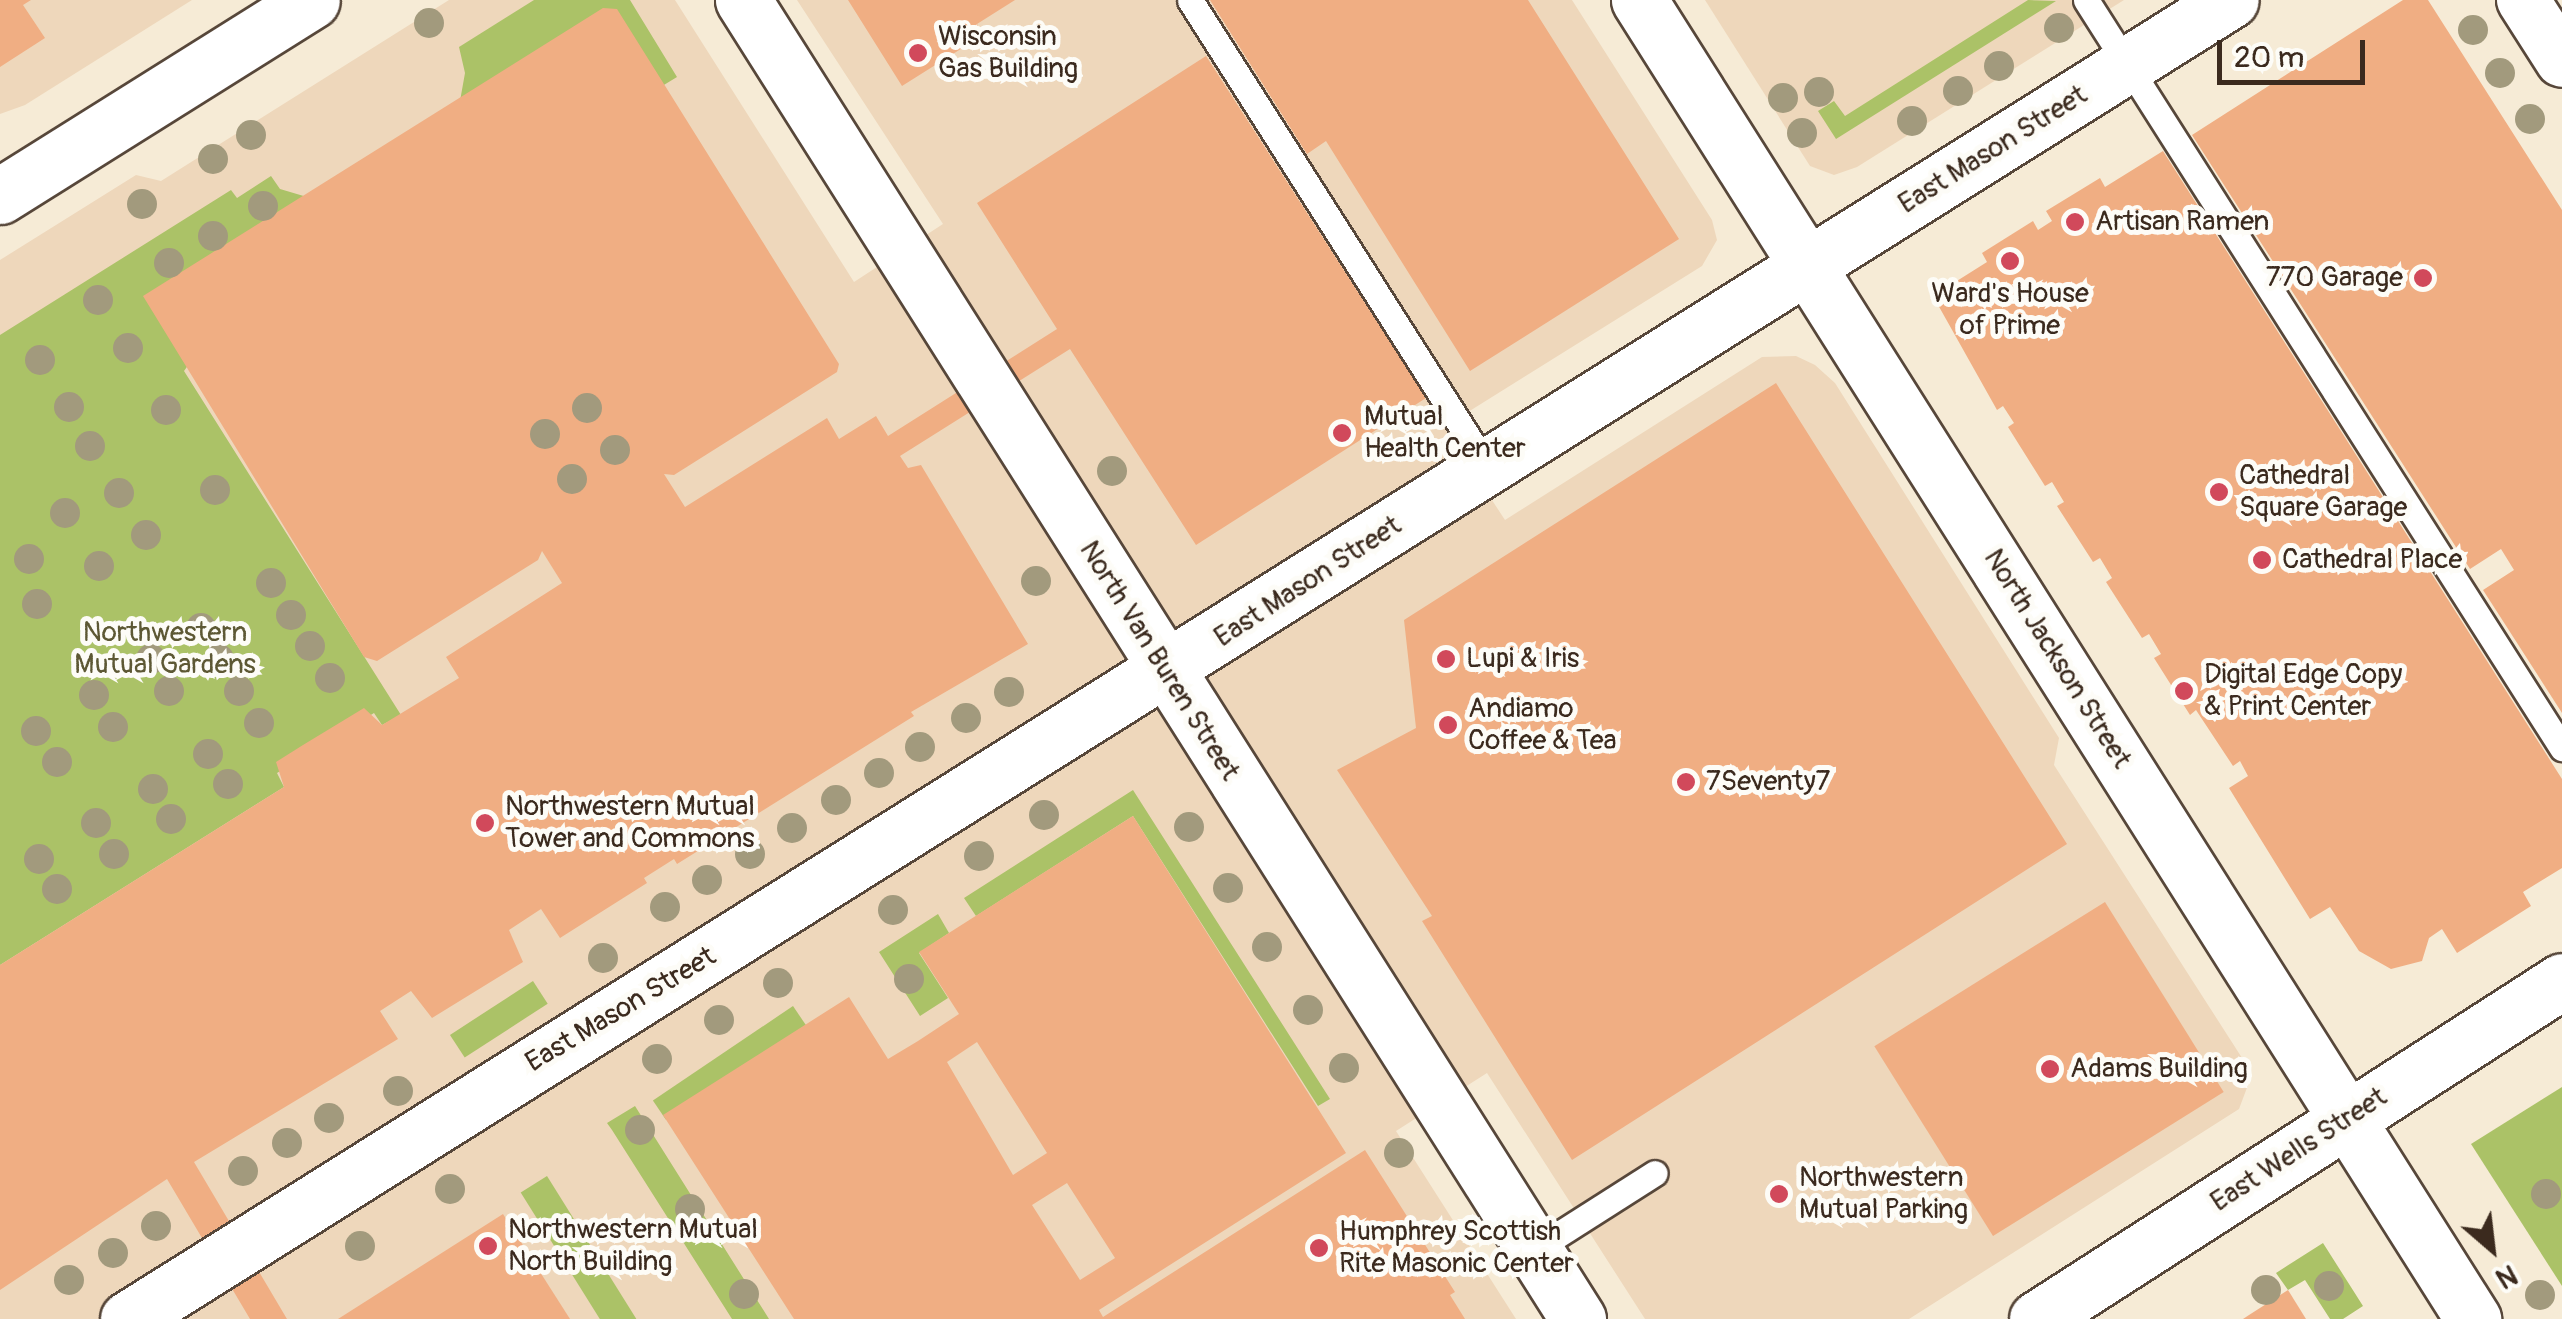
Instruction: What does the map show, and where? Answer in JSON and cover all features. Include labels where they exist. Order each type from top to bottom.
[{"type":"main road","points":[[0,196],[312,0]]},
{"type":"main road","name":"North Van Buren Street","points":[[744,0],[1164,672],[1578,1319]]},
{"type":"main road","name":"North Jackson Street","points":[[1639,0],[2472,1319]]},
{"type":"main road","name":"East Mason Street","points":[[128,1319],[2232,0]]},
{"type":"main road","name":"East Wells Street","points":[[2037,1319],[2562,981]]},
{"type":"street","points":[[2523,0],[2562,62]]},
{"type":"lane","points":[[1190,0],[1487,467]]},
{"type":"lane","points":[[2086,0],[2562,748]]},
{"type":"lane","points":[[1534,1250],[1655,1173]]},
{"type":"shaded area","points":[[0,0],[192,0],[25,105],[0,114]]},
{"type":"shaded area","points":[[449,0],[675,0],[854,282],[943,224],[797,0],[1572,0],[1712,220],[1717,240],[1702,266],[1444,427],[1505,520],[1762,357],[1796,356],[1815,365],[1835,383],[2059,738],[2054,765],[2244,1061],[2248,1085],[2239,1109],[1909,1319],[1645,1319],[1487,1073],[1396,1131],[1516,1319],[0,1319],[0,260],[136,175],[161,181]]},
{"type":"shaded area","points":[[1705,0],[2124,0],[1857,167],[1834,175],[1810,166]]},
{"type":"green space","points":[[534,0],[630,0],[677,77],[654,91],[460,101],[465,73],[459,47]]},
{"type":"green space","points":[[2028,0],[2056,1],[1836,139],[1818,111],[1834,101],[1845,116]]},
{"type":"green space","name":"Northwestern Mutual Gardens","points":[[271,176],[280,189],[307,197],[184,371],[401,715],[382,725],[374,713],[277,773],[284,787],[0,965],[0,335],[231,190],[237,198]]},
{"type":"green space","points":[[1133,790],[1330,1099],[1318,1106],[1133,816],[976,916],[964,898]]},
{"type":"green space","points":[[938,914],[949,933],[919,953],[948,998],[920,1016],[879,952]]},
{"type":"green space","points":[[533,981],[548,1004],[465,1058],[450,1035]]},
{"type":"green space","points":[[793,1006],[806,1025],[666,1120],[653,1101]]},
{"type":"green space","points":[[2562,1087],[2562,1286],[2471,1144]]},
{"type":"green space","points":[[635,1106],[769,1319],[732,1319],[607,1123]]},
{"type":"green space","points":[[547,1176],[636,1319],[600,1319],[521,1192]]},
{"type":"green space","points":[[2323,1243],[2363,1306],[2343,1319],[2330,1319],[2305,1280],[2288,1290],[2276,1273]]},
{"type":"building","points":[[0,0],[31,0],[23,5],[45,38],[0,67]]},
{"type":"building","name":"Wisconsin Gas Building","points":[[848,0],[1015,0],[977,24],[983,35],[902,86]]},
{"type":"building","points":[[1210,0],[1528,0],[1679,239],[1470,371],[1326,141],[1307,154]]},
{"type":"building","name":"770 Garage","points":[[2403,0],[2428,0],[2562,210],[2562,713],[2483,590],[2514,570],[2501,549],[2470,569],[2192,135]]},
{"type":"building","points":[[603,8],[617,9],[839,364],[837,372],[674,475],[664,474],[685,507],[827,418],[839,439],[876,416],[888,436],[1057,329],[977,203],[1206,56],[1426,398],[1196,545],[1070,349],[900,456],[908,468],[921,465],[1028,644],[911,712],[914,716],[677,864],[674,859],[644,878],[647,883],[560,938],[541,909],[509,930],[523,962],[432,1018],[411,991],[380,1011],[398,1039],[194,1162],[287,1319],[250,1319],[167,1179],[0,1290],[0,965],[284,787],[276,762],[303,745],[364,708],[382,725],[459,678],[446,657],[562,583],[542,551],[538,560],[377,661],[364,657],[143,296]]},
{"type":"building","name":"Cathedral Square Garage","points":[[2163,151],[2562,779],[2562,868],[2523,892],[2531,906],[2457,953],[2442,929],[2429,938],[2422,961],[2391,969],[2359,951],[2330,907],[2310,919],[2229,788],[2248,776],[2240,761],[2233,766],[2196,710],[2190,715],[2154,658],[2161,654],[2149,634],[2142,638],[2106,582],[2112,578],[2100,558],[2093,562],[2057,506],[2064,502],[2052,482],[2045,486],[2008,427],[2014,423],[2003,406],[1997,410],[1933,296],[1987,262],[1982,253],[2033,221],[2038,230],[2052,221],[2046,211],[2100,178],[2105,187]]},
{"type":"building","name":"7Seventy7","points":[[1776,383],[2067,844],[1572,1160],[1422,921],[1432,916],[1337,770],[1416,728],[1404,620]]},
{"type":"building","points":[[1133,816],[1346,1153],[1099,1310],[1103,1317],[1365,1150],[1455,1292],[1450,1295],[1465,1319],[794,1319],[663,1115],[849,997],[888,1059],[918,1041],[959,1014],[919,952]],"holes":[[[977,1042],[1047,1153],[1013,1175],[947,1062]],[[1067,1183],[1115,1258],[1080,1280],[1032,1205]]]},
{"type":"building","name":"Adams Building","points":[[2105,902],[2224,1092],[1993,1236],[1874,1046]]},
{"type":"building","name":"Northwestern Mutual North Building","points":[[503,1214],[570,1319],[338,1319]]},
{"type":"building","points":[[2288,1290],[2306,1319],[2243,1319],[2249,1315]]},
{"type":"place","name":"Wisconsin Gas Building","points":[[918,53]]},
{"type":"place","name":"Artisan Ramen","points":[[2075,222]]},
{"type":"place","name":"Ward's House of Prime","points":[[2010,261]]},
{"type":"place","name":"770 Garage","points":[[2423,278]]},
{"type":"place","name":"Mutual Health Center","points":[[1342,433]]},
{"type":"place","name":"Cathedral Square Garage","points":[[2219,492]]},
{"type":"place","name":"Cathedral Place","points":[[2262,560]]},
{"type":"place","name":"Lupi & Iris","points":[[1446,659]]},
{"type":"place","name":"Digital Edge Copy & Print Center","points":[[2184,691]]},
{"type":"place","name":"Andiamo Coffee & Tea","points":[[1448,725]]},
{"type":"place","name":"7Seventy7","points":[[1686,782]]},
{"type":"place","name":"Northwestern Mutual Tower and Commons","points":[[485,823]]},
{"type":"place","name":"Adams Building","points":[[2050,1069]]},
{"type":"place","name":"Northwestern Mutual Parking","points":[[1779,1194]]},
{"type":"place","name":"Northwestern Mutual North Building","points":[[488,1246]]},
{"type":"place","name":"Humphrey Scottish Rite Masonic Center","points":[[1319,1248]]}]
